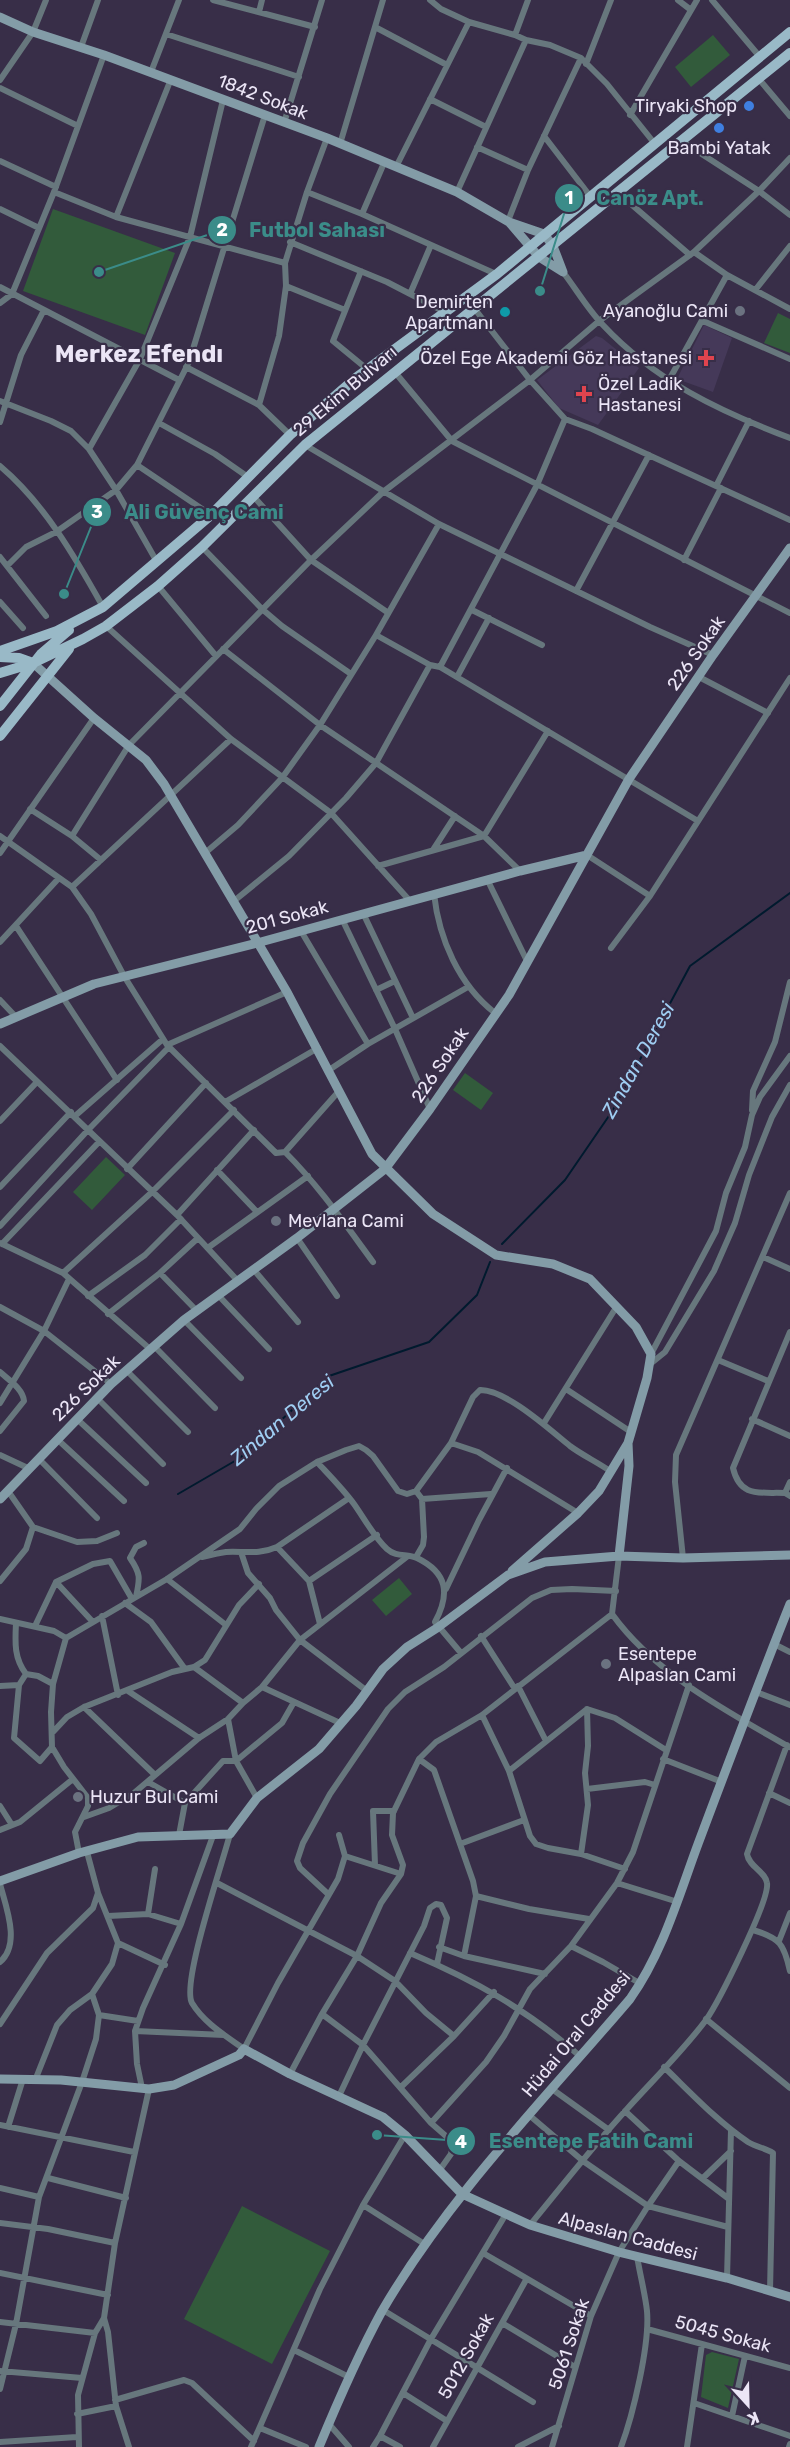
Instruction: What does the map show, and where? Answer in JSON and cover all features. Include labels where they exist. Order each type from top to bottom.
[{"type":"main road","name":"29 Ekim Bulvarı","points":[[0,651],[57,631],[104,607],[158,563],[211,515],[290,435],[367,369],[497,274],[790,32]]},
{"type":"main road","name":"29 Ekim Bulvarı","points":[[0,673],[33,663],[77,642],[106,626],[158,586],[202,547],[305,445],[790,53]]},
{"type":"main road","points":[[1,705],[33,663],[51,645],[90,614]]},
{"type":"main road","points":[[0,736],[46,676],[77,642]]},
{"type":"main road","points":[[0,657],[17,658],[33,663]]},
{"type":"main road","points":[[0,689],[1,705]]},
{"type":"street","points":[[0,81],[33,33],[46,0]]},
{"type":"street","points":[[81,47],[98,0]]},
{"type":"street","points":[[152,72],[179,0]]},
{"type":"street","points":[[213,0],[315,27]]},
{"type":"street","points":[[259,12],[262,0]]},
{"type":"street","points":[[284,123],[322,0]]},
{"type":"street","points":[[340,144],[383,0]]},
{"type":"street","points":[[430,0],[469,22],[550,45],[583,61],[607,84],[655,144]]},
{"type":"street","points":[[515,35],[528,0]]},
{"type":"street","points":[[508,221],[528,170],[611,0]]},
{"type":"street","points":[[678,0],[691,10]]},
{"type":"street","points":[[630,115],[697,0]]},
{"type":"street","points":[[712,0],[760,57]]},
{"type":"street","name":"1842 Sokak","points":[[0,17],[33,33],[152,72],[327,138],[457,192],[508,221]]},
{"type":"street","points":[[396,167],[469,22]]},
{"type":"street","points":[[375,27],[447,66]]},
{"type":"street","points":[[166,34],[298,77]]},
{"type":"street","points":[[457,192],[526,40]]},
{"type":"street","points":[[0,303],[12,294],[55,190],[104,55]]},
{"type":"street","points":[[758,78],[790,116]]},
{"type":"street","points":[[116,216],[171,80]]},
{"type":"street","points":[[0,88],[78,126]]},
{"type":"street","points":[[430,99],[486,127]]},
{"type":"street","points":[[89,449],[140,359],[190,237],[223,100]]},
{"type":"street","points":[[7,566],[26,547],[56,532],[116,490],[137,465],[186,367],[265,115]]},
{"type":"street","points":[[544,136],[590,196]]},
{"type":"street","points":[[260,405],[279,336],[286,286],[285,263],[290,242],[327,138]]},
{"type":"street","points":[[680,140],[759,191],[790,215]]},
{"type":"street","points":[[477,147],[528,170]]},
{"type":"street","points":[[72,836],[129,745],[311,560],[383,492],[530,380],[599,321],[692,254],[759,191],[790,158]]},
{"type":"street","points":[[0,161],[55,190],[116,216],[285,263]]},
{"type":"street","points":[[362,214],[384,163]]},
{"type":"street","points":[[307,192],[497,274]]},
{"type":"street","points":[[617,192],[692,254],[790,309]]},
{"type":"street","points":[[0,209],[39,228]]},
{"type":"street","points":[[508,221],[544,234],[554,246],[563,272],[599,321],[621,343],[669,380],[693,396],[790,438]]},
{"type":"street","points":[[508,221],[539,257],[563,272]]},
{"type":"street","points":[[290,242],[361,271],[446,313]]},
{"type":"street","points":[[410,294],[431,245]]},
{"type":"street","points":[[756,290],[790,246]]},
{"type":"street","points":[[361,271],[333,341],[367,369]]},
{"type":"street","points":[[669,380],[727,275]]},
{"type":"street","points":[[286,286],[345,310]]},
{"type":"street","points":[[0,287],[179,380]]},
{"type":"street","points":[[474,308],[530,380],[565,419],[790,520]]},
{"type":"street","points":[[0,422],[2,402],[21,355],[44,310]]},
{"type":"street","points":[[703,321],[790,359]]},
{"type":"street","points":[[186,367],[260,405],[290,435]]},
{"type":"street","points":[[394,371],[452,441],[790,613]]},
{"type":"street","points":[[2,402],[71,431],[89,449],[116,490],[158,563]]},
{"type":"street","points":[[440,667],[537,485],[565,419]]},
{"type":"street","points":[[684,560],[749,421]]},
{"type":"street","points":[[159,423],[215,454],[248,477]]},
{"type":"street","points":[[305,445],[439,524],[713,655]]},
{"type":"street","points":[[576,591],[649,455]]},
{"type":"street","points":[[137,465],[211,515]]},
{"type":"street","points":[[0,466],[27,492],[56,532],[104,607]]},
{"type":"street","points":[[253,496],[311,560],[387,612]]},
{"type":"street","points":[[205,853],[238,825],[282,778],[320,725],[376,635],[439,524]]},
{"type":"street","points":[[202,547],[262,609],[282,626],[351,674]]},
{"type":"street","name":"226 Sokak","points":[[0,1499],[111,1384],[184,1320],[297,1238],[385,1169],[430,1109],[509,995],[629,779],[713,655],[790,548]]},
{"type":"street","points":[[0,557],[46,616]]},
{"type":"street","points":[[158,586],[216,656]]},
{"type":"street","points":[[0,602],[23,628]]},
{"type":"street","points":[[472,610],[542,645]]},
{"type":"street","points":[[457,677],[489,618]]},
{"type":"street","points":[[106,626],[231,739],[331,813],[410,901]]},
{"type":"street","points":[[376,635],[430,665],[440,667],[698,821]]},
{"type":"street","points":[[223,649],[320,725],[484,836],[520,871]]},
{"type":"street","points":[[33,663],[94,718],[146,760],[171,795],[287,992],[372,1154],[385,1169],[433,1214],[496,1255],[553,1264],[590,1279],[636,1327],[651,1354]]},
{"type":"street","points":[[234,901],[289,856],[375,763],[430,665]]},
{"type":"street","points":[[699,676],[768,713]]},
{"type":"street","points":[[611,948],[650,896],[790,678]]},
{"type":"street","points":[[0,853],[94,718]]},
{"type":"street","points":[[378,866],[484,836],[548,731]]},
{"type":"street","points":[[72,887],[231,739]]},
{"type":"street","points":[[30,809],[72,836],[100,860]]},
{"type":"street","points":[[433,850],[455,816]]},
{"type":"street","points":[[0,836],[72,887],[91,914],[124,976],[166,1044],[276,1153],[285,1152],[339,1091]]},
{"type":"street","points":[[587,855],[650,896]]},
{"type":"street","name":"201 Sokak","points":[[0,1024],[94,984],[257,943],[487,879],[587,855]]},
{"type":"street","points":[[0,942],[59,878]]},
{"type":"street","points":[[487,879],[527,961]]},
{"type":"street","points":[[434,894],[435,910],[455,966],[468,987],[495,1013]]},
{"type":"street","points":[[363,913],[413,1018]]},
{"type":"street","points":[[342,919],[395,1029],[430,1109]]},
{"type":"street","points":[[16,926],[117,1080]]},
{"type":"street","points":[[301,931],[368,1044]]},
{"type":"street","points":[[376,990],[395,981]]},
{"type":"street","points":[[462,2194],[405,2135],[383,2117],[290,2074],[244,2049],[203,2018],[191,2001],[190,1982],[197,1944],[230,1834],[256,1798],[319,1749],[383,1669],[407,1647],[438,1628],[507,1575],[578,1513],[599,1491],[628,1443],[651,1354],[716,1231],[726,1193],[745,1147],[752,1114],[753,1091],[775,1042],[790,982]]},
{"type":"street","points":[[328,1070],[368,1044],[468,987]]},
{"type":"street","points":[[0,1186],[73,1114],[166,1044],[287,992]]},
{"type":"street","points":[[0,1000],[16,1017]]},
{"type":"street","points":[[0,1226],[166,1044]]},
{"type":"street","points":[[0,1046],[36,1083],[73,1114],[99,1142],[179,1217],[237,1280]]},
{"type":"street","points":[[225,1102],[318,1048]]},
{"type":"street","points":[[752,1114],[760,1097],[790,1056]]},
{"type":"street","points":[[0,1121],[36,1083]]},
{"type":"street","points":[[128,1169],[206,1083]]},
{"type":"street","points":[[649,1365],[665,1352],[714,1271],[735,1222],[749,1174],[772,1117],[790,1085]]},
{"type":"street","points":[[63,1273],[152,1192],[234,1110]]},
{"type":"street","points":[[88,1296],[145,1254],[254,1130]]},
{"type":"street","points":[[99,1142],[1,1244],[63,1273],[108,1314],[152,1348],[215,1408]]},
{"type":"street","points":[[285,1152],[335,1209],[373,1262]]},
{"type":"street","points":[[217,1170],[257,1212]]},
{"type":"street","points":[[208,1247],[308,1176]]},
{"type":"street","points":[[683,1558],[675,1482],[676,1455],[790,1193]]},
{"type":"street","points":[[108,1314],[160,1273],[198,1238]]},
{"type":"street","points":[[297,1238],[337,1296]]},
{"type":"street","points":[[763,1257],[790,1269]]},
{"type":"street","points":[[254,1270],[298,1322]]},
{"type":"street","points":[[160,1273],[197,1311]]},
{"type":"street","points":[[0,1403],[44,1331],[69,1279]]},
{"type":"street","points":[[218,1295],[270,1349]]},
{"type":"street","points":[[544,1423],[593,1341],[617,1306]]},
{"type":"street","points":[[0,1307],[44,1331],[111,1384]]},
{"type":"street","points":[[184,1320],[241,1378]]},
{"type":"street","points":[[790,1332],[733,1468],[735,1477],[741,1486],[750,1492],[788,1495],[790,1482]]},
{"type":"street","points":[[718,1360],[768,1381]]},
{"type":"street","points":[[127,1371],[188,1431]]},
{"type":"street","points":[[0,1372],[24,1396],[24,1401],[0,1431]]},
{"type":"street","points":[[566,1389],[631,1432]]},
{"type":"street","points":[[36,2078],[57,2025],[70,2010],[92,1994],[112,1964],[118,1943],[75,1832],[88,1806],[87,1798],[52,1747],[51,1712],[54,1684],[66,1638],[167,1579],[240,1529],[255,1509],[279,1486],[317,1462],[359,1446],[373,1456],[398,1491],[407,1494],[416,1491],[451,1443],[473,1397],[480,1390],[494,1392],[544,1423],[572,1447],[610,1471]]},
{"type":"street","points":[[98,1399],[163,1464]]},
{"type":"street","points":[[77,1419],[146,1483]]},
{"type":"street","points":[[752,1419],[790,1436]]},
{"type":"street","points":[[57,1439],[124,1501]]},
{"type":"street","points":[[451,1443],[478,1452],[578,1513]]},
{"type":"street","points":[[290,2074],[357,1956],[381,1903],[400,1874],[403,1865],[392,1835],[394,1811],[419,1759],[436,1742],[482,1715],[612,1614],[629,1466],[628,1443]]},
{"type":"street","points":[[0,1455],[30,1468]]},
{"type":"street","points":[[39,1459],[98,1518]]},
{"type":"street","points":[[317,1462],[349,1498],[387,1549],[399,1556],[416,1557],[437,1573],[446,1589]]},
{"type":"street","points":[[461,1653],[435,1622],[444,1602],[446,1589],[491,1494],[507,1468]]},
{"type":"street","points":[[8,1491],[33,1527],[77,1542],[97,1541],[117,1533]]},
{"type":"street","points":[[416,1491],[422,1498],[424,1537],[423,1545],[416,1557]]},
{"type":"street","points":[[422,1498],[491,1494]]},
{"type":"street","points":[[198,1557],[259,1552],[277,1547],[349,1498]]},
{"type":"street","points":[[0,1581],[26,1548],[33,1527]]},
{"type":"street","points":[[309,1581],[377,1535]]},
{"type":"street","points":[[134,1598],[140,1581],[139,1570],[130,1558],[136,1547],[144,1544]]},
{"type":"street","points":[[277,1547],[309,1581],[320,1624]]},
{"type":"street","points":[[241,1552],[248,1573],[270,1598],[276,1610],[300,1640],[367,1691]]},
{"type":"street","points":[[507,1575],[544,1562],[619,1556],[683,1558],[790,1554]]},
{"type":"street","points":[[84,1817],[109,1808],[134,1793],[199,1738],[228,1719],[262,1687],[300,1640],[408,1556]]},
{"type":"street","points":[[34,1626],[57,1582],[93,1564],[110,1561],[134,1598]]},
{"type":"street","points":[[167,1579],[226,1625]]},
{"type":"street","points":[[57,1582],[92,1621]]},
{"type":"street","points":[[52,1733],[67,1717],[84,1707],[194,1667],[205,1660],[239,1605],[259,1584]]},
{"type":"street","points":[[328,1894],[314,1883],[300,1868],[297,1861],[303,1843],[320,1810],[388,1709],[405,1692],[461,1653],[532,1598],[551,1590],[616,1591]]},
{"type":"street","points":[[125,1603],[152,1622],[185,1669]]},
{"type":"street","name":"Hüdai Oral Caddesi","points":[[319,2447],[349,2377],[383,2310],[426,2245],[462,2194],[581,2057],[650,1971],[678,1902],[743,1721],[790,1604]]},
{"type":"street","points":[[530,2225],[625,2111],[706,2019],[753,1930],[768,1884],[748,1859],[747,1854],[788,1746],[743,1721],[689,1685],[640,1647],[612,1614]]},
{"type":"street","points":[[102,1616],[117,1695]]},
{"type":"street","points":[[0,1619],[54,1631],[66,1638]]},
{"type":"street","points":[[16,1623],[15,1647],[18,1663],[26,1674],[38,1676],[54,1684]]},
{"type":"street","points":[[481,1636],[516,1688],[546,1741]]},
{"type":"street","points":[[774,1644],[790,1652]]},
{"type":"street","points":[[194,1667],[243,1703]]},
{"type":"street","points":[[26,1674],[19,1685],[14,1738],[40,1761],[52,1747]]},
{"type":"street","points":[[0,1686],[19,1685]]},
{"type":"street","points":[[431,2123],[486,2062],[530,1989],[571,1946],[617,1883],[633,1852],[689,1685]]},
{"type":"street","points":[[262,1687],[340,1723]]},
{"type":"street","points":[[128,1691],[199,1738]]},
{"type":"street","points":[[756,1692],[790,1705]]},
{"type":"street","points":[[179,1835],[185,1803],[223,1761],[236,1761],[282,1723],[294,1702]]},
{"type":"street","points":[[84,1707],[155,1775]]},
{"type":"street","points":[[587,1709],[615,1718],[666,1750]]},
{"type":"street","points":[[508,1772],[587,1709]]},
{"type":"street","points":[[581,1854],[588,1805],[587,1709]]},
{"type":"street","points":[[482,1715],[508,1772],[530,1836],[536,1844],[581,1854],[625,1869]]},
{"type":"street","points":[[228,1719],[236,1761],[256,1798]]},
{"type":"street","points":[[419,1759],[434,1770],[473,1881],[476,1896],[464,1956]]},
{"type":"street","points":[[663,1759],[722,1782]]},
{"type":"street","points":[[0,1830],[20,1822],[73,1779]]},
{"type":"street","points":[[148,1782],[185,1803]]},
{"type":"street","points":[[587,1790],[645,1782],[655,1785]]},
{"type":"street","points":[[769,1793],[790,1803]]},
{"type":"street","points":[[0,1806],[12,1826]]},
{"type":"street","points":[[375,1865],[373,1811],[394,1811]]},
{"type":"street","points":[[460,1844],[524,1820]]},
{"type":"street","points":[[79,2447],[77,2414],[82,2378],[95,2333],[104,2318],[115,2243],[126,2198],[145,2089],[137,2064],[135,2031],[165,1965],[214,1833]]},
{"type":"street","points":[[0,1962],[7,1956],[11,1944],[0,1883],[116,1841],[138,1837],[230,1834]]},
{"type":"street","points":[[0,2079],[36,2078],[145,2089],[174,2085],[239,2055],[338,1879],[345,1856],[339,1835]]},
{"type":"street","points":[[345,1856],[400,1874]]},
{"type":"street","points":[[148,1914],[155,1869]]},
{"type":"street","points":[[217,1882],[357,1956],[395,1981],[426,2013],[454,2036]]},
{"type":"street","points":[[617,1883],[678,1902]]},
{"type":"street","points":[[0,2024],[47,1953],[93,1908],[98,1893]]},
{"type":"street","points":[[476,1896],[529,1909],[589,1919]]},
{"type":"street","points":[[339,2097],[430,1908],[436,1904],[441,1905],[447,1918],[437,1964]]},
{"type":"street","points":[[779,1941],[790,1913]]},
{"type":"street","points":[[108,1916],[148,1914],[181,1924]]},
{"type":"street","points":[[753,1930],[779,1941],[787,1956],[790,1971]]},
{"type":"street","points":[[118,1943],[165,1965]]},
{"type":"street","points":[[571,1946],[641,1984]]},
{"type":"street","points":[[439,1947],[464,1956],[545,1974]]},
{"type":"street","points":[[410,1953],[494,1992],[520,2008],[581,2057]]},
{"type":"street","points":[[401,2087],[454,2036],[494,1992]]},
{"type":"street","points":[[0,2389],[16,2324],[39,2197],[48,2178],[96,2039],[99,2015],[92,1994]]},
{"type":"street","points":[[322,2014],[363,2045],[431,2123],[447,2137],[452,2148],[451,2154],[439,2171]]},
{"type":"street","points":[[99,2015],[138,2021]]},
{"type":"street","points":[[706,2019],[790,2088]]},
{"type":"street","points":[[135,2031],[225,2035]]},
{"type":"street","points":[[664,2067],[731,2130],[751,2144],[764,2147],[773,2153],[770,2291]]},
{"type":"street","points":[[8,2127],[22,2079]]},
{"type":"street","points":[[552,2089],[609,2130]]},
{"type":"street","points":[[625,2111],[679,2161],[729,2199]]},
{"type":"street","points":[[529,2115],[583,2161],[648,2206],[728,2227]]},
{"type":"street","points":[[0,2125],[134,2152]]},
{"type":"street","points":[[727,2278],[731,2130]]},
{"type":"street","points":[[77,2414],[184,2380],[192,2383],[252,2444],[320,2289],[363,2205],[405,2135]]},
{"type":"street","points":[[702,2178],[731,2151]]},
{"type":"street","name":"5061 Sokak","points":[[552,2447],[591,2316],[619,2252],[679,2161]]},
{"type":"street","points":[[48,2178],[126,2198]]},
{"type":"street","points":[[0,2188],[39,2197]]},
{"type":"street","name":"Alpaslan Caddesi","points":[[462,2194],[530,2225],[619,2252],[727,2278],[790,2297]]},
{"type":"street","points":[[363,2205],[426,2245]]},
{"type":"street","points":[[373,2447],[430,2339],[506,2214]]},
{"type":"street","points":[[0,2223],[115,2243]]},
{"type":"street","points":[[483,2253],[591,2316]]},
{"type":"street","points":[[621,2447],[632,2410],[647,2329],[645,2298],[637,2256]]},
{"type":"street","points":[[0,2273],[108,2295]]},
{"type":"street","name":"5012 Sokak","points":[[433,2447],[526,2280]]},
{"type":"street","points":[[383,2310],[533,2402]]},
{"type":"street","points":[[104,2318],[108,2332],[116,2403],[129,2447]]},
{"type":"street","points":[[0,2322],[95,2333]]},
{"type":"street","points":[[502,2323],[575,2367]]},
{"type":"street","name":"5045 Sokak","points":[[647,2329],[790,2368]]},
{"type":"street","points":[[687,2447],[702,2344]]},
{"type":"street","points":[[294,2350],[349,2377]]},
{"type":"street","points":[[732,2416],[745,2356]]},
{"type":"street","points":[[3,2371],[82,2378]]},
{"type":"street","points":[[403,2392],[447,2421]]},
{"type":"street","points":[[694,2403],[790,2436]]},
{"type":"street","points":[[329,2424],[348,2447]]},
{"type":"street","points":[[518,2447],[559,2426]]},
{"type":"street","points":[[260,2428],[306,2447]]},
{"type":"street","points":[[380,2436],[400,2447]]},
{"type":"street","points":[[0,2442],[77,2437]]},
{"type":"shaded area","name":"Özel Ege Akademi Göz Hastanesi","points":[[704,325],[732,338],[713,392],[677,379]]},
{"type":"shaded area","name":"Özel Ladik Hastanesi","points":[[596,336],[602,338],[639,368],[598,425],[559,408],[537,380]]},
{"type":"green space","points":[[713,35],[730,55],[691,87],[675,67]]},
{"type":"green space","points":[[53,209],[175,253],[145,335],[23,291]]},
{"type":"green space","points":[[778,313],[790,319],[790,353],[764,343]]},
{"type":"green space","points":[[465,1073],[493,1093],[481,1110],[453,1090]]},
{"type":"green space","points":[[106,1157],[125,1175],[92,1210],[73,1192]]},
{"type":"green space","points":[[399,1578],[412,1594],[386,1616],[372,1600]]},
{"type":"green space","points":[[242,2206],[330,2251],[272,2364],[184,2319]]},
{"type":"green space","points":[[712,2352],[739,2359],[728,2408],[701,2397],[706,2355]]},
{"type":"waterway","name":"Zindan Deresi","points":[[502,1244],[565,1180],[613,1110],[690,966],[790,893]]},
{"type":"waterway","name":"Zindan Deresi","points":[[178,1494],[240,1458],[329,1376],[429,1342],[477,1295],[490,1262]]},
{"type":"place","name":"Tiryaki Shop","points":[[749,106]]},
{"type":"place","name":"Bambi Yatak","points":[[719,128]]},
{"type":"place","name":"Futbol Sahası","points":[[99,272]]},
{"type":"place","name":"Canöz Apt.","points":[[540,291]]},
{"type":"place","name":"Ayanoğlu Cami","points":[[740,311]]},
{"type":"place","name":"Demirten Apartmanı","points":[[505,312]]},
{"type":"place","name":"Özel Ege Akademi Göz Hastanesi","points":[[706,358]]},
{"type":"place","name":"Özel Ladik Hastanesi","points":[[584,394]]},
{"type":"place","name":"Ali Güvenç Cami","points":[[64,594]]},
{"type":"place","name":"Mevlana Cami","points":[[276,1221]]},
{"type":"place","name":"Esentepe Alpaslan Cami","points":[[606,1664]]},
{"type":"place","name":"Huzur Bul Cami","points":[[78,1797]]},
{"type":"place","name":"Esentepe Fatih Cami","points":[[377,2135]]},
{"type":"district","name":"Merkez Efendı","points":[[139,354]]}]
